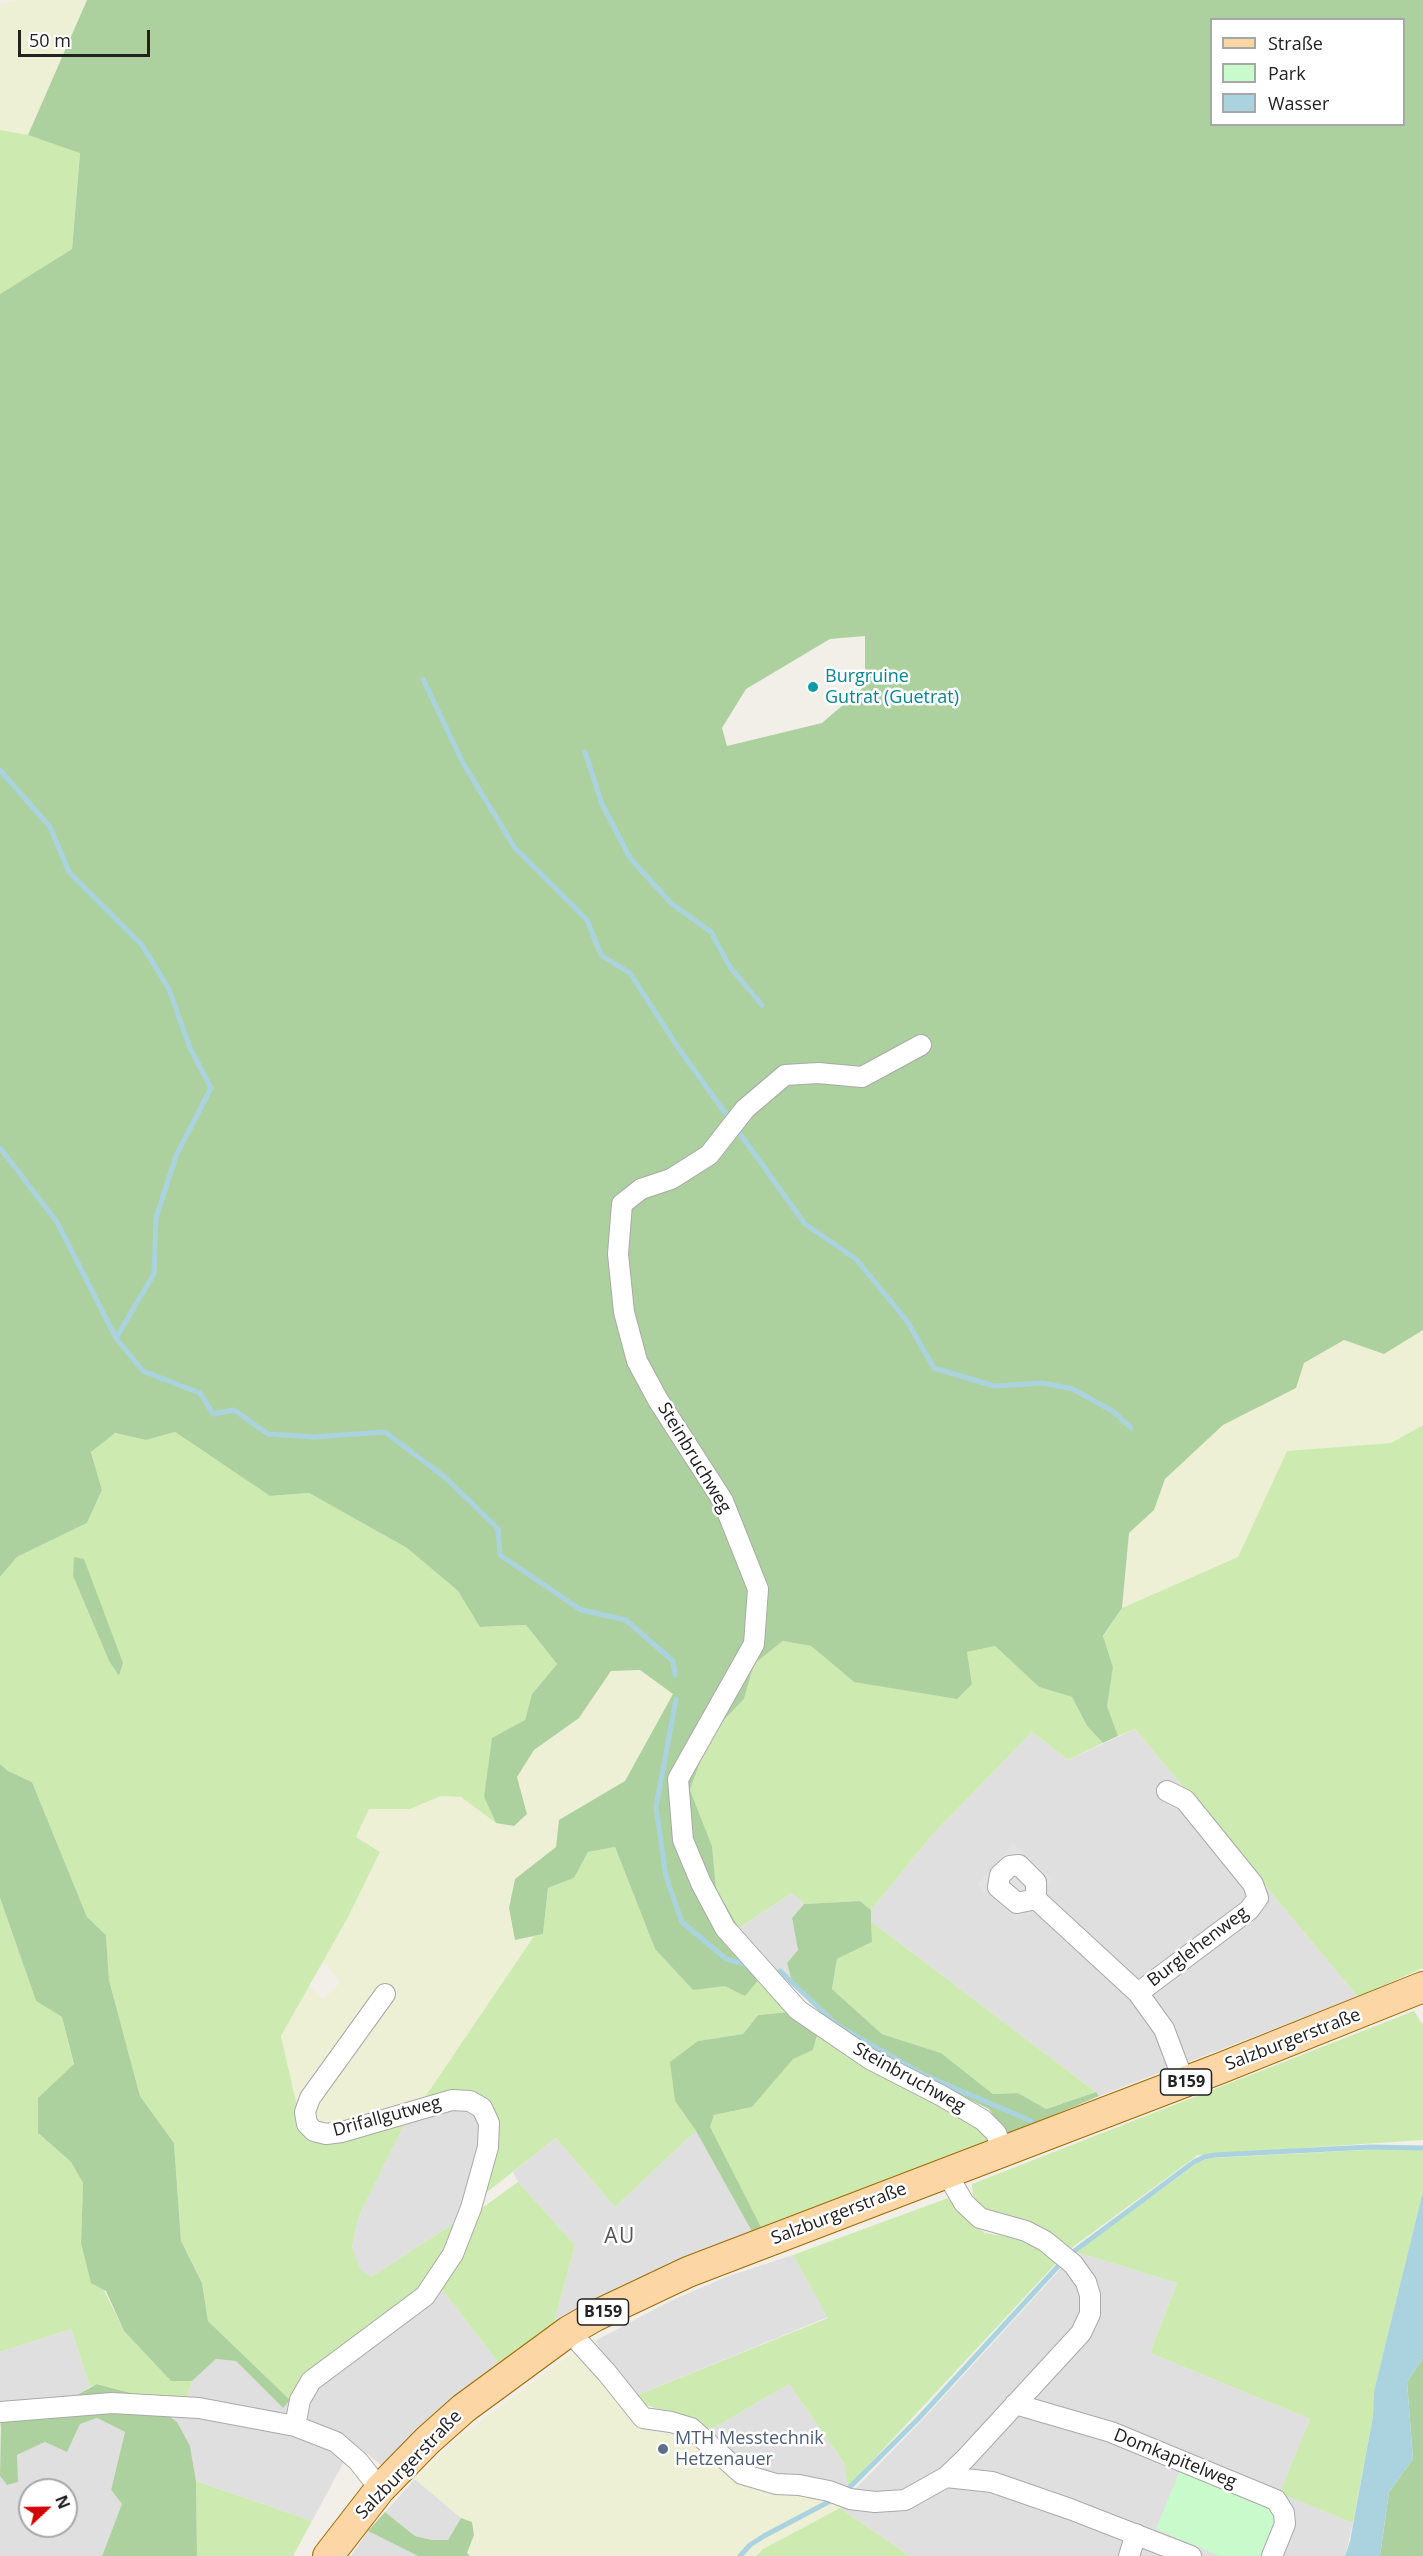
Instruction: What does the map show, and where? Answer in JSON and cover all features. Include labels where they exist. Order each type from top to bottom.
[{"type":"main road","name":"Salzburgerstraße","points":[[328,2556],[380,2489],[428,2440],[464,2408],[569,2331],[606,2310],[688,2272],[947,2174],[1000,2144],[1180,2072],[1423,1988]]},
{"type":"street","name":"Steinbruchweg","points":[[921,1045],[862,1077],[818,1073],[785,1075],[745,1109],[709,1155],[671,1179],[641,1189],[622,1204],[618,1254],[624,1312],[637,1361],[658,1400],[723,1501],[758,1589],[754,1644],[678,1779],[683,1840],[701,1883],[725,1928],[798,2010],[870,2059],[964,2108],[982,2120],[1000,2144]]},
{"type":"street","name":"Burglehenweg","points":[[1138,1993],[1249,1910],[1258,1898],[1253,1884],[1185,1800],[1167,1791]]},
{"type":"street","name":"Burglehenweg","points":[[1036,1899],[1138,1993],[1164,2029],[1180,2072]]},
{"type":"street","name":"Drifallgutweg","points":[[295,2426],[300,2400],[310,2381],[425,2296],[453,2254],[471,2208],[488,2147],[489,2123],[482,2108],[470,2101],[452,2100],[342,2132],[326,2134],[314,2131],[307,2124],[305,2112],[310,2098],[385,1994]]},
{"type":"street","points":[[569,2331],[643,2418],[671,2421],[691,2428],[742,2474],[776,2484],[799,2485],[829,2491],[850,2499],[874,2502],[905,2500],[946,2477],[1081,2333],[1090,2314],[1090,2295],[1086,2282],[1066,2258],[1026,2231],[980,2218],[964,2203],[947,2174]]},
{"type":"street","points":[[0,2412],[112,2403],[199,2408],[295,2426],[336,2442],[358,2461],[380,2489]]},
{"type":"street","name":"Domkapitelweg","points":[[1015,2404],[1111,2432],[1276,2500],[1284,2513],[1285,2524],[1272,2556]]},
{"type":"street","points":[[946,2477],[992,2482],[1191,2556]]},
{"type":"street","points":[[1129,2556],[1136,2534]]},
{"type":"shaded area","points":[[1135,1729],[1358,1997],[1099,2096],[872,1922],[871,1910],[932,1835],[1032,1732],[1068,1760]]},
{"type":"shaded area","points":[[1013,1843],[1053,1879],[1017,1921],[977,1885]]},
{"type":"shaded area","points":[[792,1893],[804,1904],[792,1918],[798,1950],[787,1963],[793,1986],[744,1941],[739,1928]]},
{"type":"shaded area","points":[[465,2106],[479,2112],[483,2123],[462,2218],[371,2277],[359,2269],[352,2247],[359,2216],[405,2123]]},
{"type":"shaded area","points":[[696,2131],[755,2237],[553,2326],[575,2245],[518,2182],[513,2172],[556,2138],[615,2207]]},
{"type":"shaded area","points":[[1076,2252],[1177,2283],[1150,2353],[1310,2419],[1281,2493],[1353,2523],[1345,2556],[910,2556],[840,2508],[855,2489],[926,2416]]},
{"type":"shaded area","points":[[793,2255],[828,2317],[635,2396],[595,2341],[670,2301],[726,2277]]},
{"type":"shaded area","points":[[438,2284],[500,2365],[445,2407],[381,2465],[354,2443],[312,2521],[196,2481],[190,2446],[142,2396],[186,2399],[192,2381],[216,2359],[236,2361],[282,2407],[290,2400],[308,2406],[321,2381],[425,2310]]},
{"type":"shaded area","points":[[71,2329],[90,2387],[73,2397],[48,2419],[2,2421],[0,2428],[0,2352]]},
{"type":"shaded area","points":[[789,2384],[844,2463],[848,2487],[829,2498],[740,2483],[705,2433]]},
{"type":"shaded area","points":[[97,2418],[125,2432],[111,2490],[122,2504],[102,2556],[0,2556],[0,2476],[7,2485],[17,2455],[45,2442],[67,2451],[80,2424]]},
{"type":"shaded area","points":[[415,2479],[461,2518],[448,2540],[432,2540],[415,2536],[385,2512]]},
{"type":"shaded area","points":[[368,2531],[418,2556],[351,2556]]},
{"type":"green space","points":[[19,0],[87,0],[28,135],[0,130],[0,4]]},
{"type":"green space","points":[[87,0],[1423,0],[1423,1330],[1384,1354],[1344,1340],[1304,1363],[1296,1388],[1223,1425],[1165,1479],[1154,1510],[1129,1533],[1122,1608],[1103,1636],[1113,1667],[1107,1706],[1118,1736],[1103,1743],[1087,1726],[1072,1697],[1039,1687],[995,1646],[967,1652],[972,1684],[957,1699],[854,1682],[811,1646],[783,1641],[754,1664],[744,1699],[710,1734],[690,1790],[712,1846],[716,1888],[739,1928],[760,1978],[745,1996],[725,1986],[693,1990],[655,1949],[615,1847],[588,1852],[574,1878],[548,1888],[543,1934],[515,1940],[509,1908],[515,1879],[556,1847],[559,1820],[625,1781],[673,1694],[640,1670],[611,1671],[579,1718],[534,1750],[517,1777],[527,1814],[514,1826],[496,1823],[484,1797],[492,1738],[525,1720],[532,1694],[557,1664],[526,1625],[480,1627],[458,1591],[407,1548],[309,1493],[270,1496],[175,1432],[146,1440],[115,1433],[91,1452],[102,1490],[87,1523],[17,1557],[0,1577],[0,294],[72,249],[80,153],[28,135]],"holes":[[[865,636],[865,686],[822,723],[727,746],[722,728],[746,689],[830,639]]]},
{"type":"green space","points":[[0,130],[28,135],[80,152],[72,249],[0,294]]},
{"type":"green space","points":[[1423,1330],[1423,1425],[1391,1443],[1287,1451],[1238,1557],[1122,1608],[1129,1532],[1154,1510],[1165,1479],[1223,1425],[1296,1388],[1304,1363],[1344,1340],[1384,1354]]},
{"type":"green space","points":[[1423,1425],[1423,1968],[1358,1997],[1135,1729],[1118,1736],[1106,1706],[1113,1667],[1103,1637],[1122,1608],[1238,1557],[1287,1451],[1391,1443]]},
{"type":"green space","points":[[175,1432],[270,1496],[309,1493],[407,1548],[458,1591],[481,1627],[526,1625],[557,1664],[532,1694],[525,1720],[484,1797],[496,1823],[461,1797],[441,1796],[410,1809],[369,1809],[356,1837],[380,1852],[348,1917],[281,2036],[301,2124],[308,2133],[405,2123],[359,2216],[352,2247],[360,2269],[371,2277],[462,2218],[456,2237],[422,2290],[406,2305],[302,2375],[290,2400],[208,2321],[202,2283],[181,2241],[174,2143],[140,2096],[109,1980],[106,1935],[87,1917],[32,1782],[8,1771],[0,1764],[0,1577],[17,1557],[87,1523],[102,1490],[91,1451],[115,1433],[146,1440]],"holes":[[[75,1557],[123,1663],[119,1676],[109,1661],[73,1576]]]},
{"type":"green space","points":[[74,1557],[84,1559],[123,1663],[119,1676],[109,1661],[73,1576]]},
{"type":"green space","points":[[783,1641],[811,1646],[854,1682],[972,1684],[967,1652],[995,1646],[1039,1687],[1072,1697],[1087,1726],[1103,1743],[1068,1760],[1032,1732],[932,1835],[871,1910],[860,1901],[804,1904],[792,1893],[739,1928],[716,1888],[712,1846],[690,1790],[709,1734],[744,1699],[754,1664]]},
{"type":"green space","points":[[640,1670],[673,1694],[625,1781],[560,1820],[556,1847],[515,1879],[514,1939],[534,1936],[421,2103],[338,2130],[299,2114],[281,2036],[309,1986],[323,1999],[341,1982],[323,1961],[380,1852],[356,1837],[369,1808],[410,1809],[441,1796],[461,1797],[496,1823],[527,1814],[517,1777],[534,1750],[579,1718],[611,1671]]},
{"type":"green space","points":[[0,1764],[8,1771],[32,1782],[87,1917],[106,1935],[109,1980],[140,2096],[174,2143],[181,2241],[202,2283],[208,2321],[290,2400],[283,2408],[236,2361],[216,2359],[192,2381],[171,2381],[124,2331],[106,2291],[91,2283],[81,2243],[83,2183],[71,2162],[38,2133],[38,2098],[74,2064],[62,2017],[36,2001],[0,1898]]},
{"type":"green space","points":[[615,1847],[655,1949],[693,1990],[760,1978],[789,2012],[758,2015],[743,2034],[698,2041],[675,2101],[696,2131],[615,2207],[556,2138],[482,2196],[490,2108],[421,2103],[534,1936],[543,1934],[548,1888],[574,1878],[588,1852]]},
{"type":"green space","points":[[0,1898],[36,2001],[62,2017],[74,2065],[39,2098],[38,2133],[71,2162],[83,2183],[81,2243],[124,2331],[171,2381],[192,2381],[186,2399],[142,2396],[98,2384],[90,2387],[71,2329],[0,2352]]},
{"type":"green space","points":[[860,1901],[871,1910],[872,1942],[837,1959],[832,1989],[882,2034],[941,2053],[993,2094],[1018,2093],[1046,2109],[1096,2092],[1099,2096],[1007,2135],[989,2109],[905,2068],[836,2025],[793,1986],[787,1963],[798,1950],[792,1918],[804,1904]]},
{"type":"green space","points":[[872,1922],[1096,2092],[1045,2109],[1018,2093],[993,2094],[941,2053],[882,2034],[832,1989],[837,1959],[872,1942]]},
{"type":"green space","points":[[1414,2011],[1423,2025],[1423,2140],[1198,2155],[1070,2249],[1041,2229],[986,2211],[973,2196],[972,2184]]},
{"type":"green space","points":[[789,2012],[818,2032],[813,2050],[793,2059],[752,2107],[714,2115],[710,2127],[762,2229],[755,2237],[696,2131],[675,2101],[670,2062],[698,2041],[743,2034],[758,2015]]},
{"type":"green space","points":[[818,2032],[976,2120],[992,2144],[762,2229],[709,2127],[714,2115],[752,2107],[793,2058],[813,2050]]},
{"type":"green space","points":[[1423,2147],[1423,2191],[1374,2391],[1373,2416],[1353,2523],[1280,2493],[1310,2419],[1150,2353],[1177,2283],[1076,2252],[1200,2161],[1211,2158]]},
{"type":"green space","points":[[518,2182],[575,2245],[553,2326],[500,2365],[438,2284],[478,2211]]},
{"type":"green space","points":[[948,2198],[966,2219],[985,2233],[1027,2240],[1059,2260],[848,2487],[844,2463],[789,2384],[705,2433],[688,2418],[646,2405],[635,2396],[828,2318],[793,2255]]},
{"type":"green space","points":[[571,2354],[578,2355],[630,2410],[674,2426],[740,2483],[829,2498],[840,2508],[763,2549],[756,2556],[470,2556],[466,2553],[474,2535],[472,2523],[461,2518],[415,2479],[457,2439]]},
{"type":"green space","points":[[1423,2358],[1423,2556],[1380,2556],[1389,2492],[1413,2459],[1407,2382]]},
{"type":"green space","points":[[97,2384],[142,2396],[177,2422],[190,2446],[196,2481],[197,2556],[102,2556],[122,2504],[111,2490],[125,2432],[97,2418],[80,2424],[67,2452],[45,2442],[17,2455],[18,2482],[7,2485],[0,2476],[1,2421],[48,2419],[73,2397]]},
{"type":"green space","points":[[1181,2468],[1270,2505],[1279,2525],[1266,2556],[1220,2556],[1156,2529]]},
{"type":"green space","points":[[196,2481],[312,2521],[293,2556],[197,2556]]},
{"type":"green space","points":[[840,2508],[910,2556],[756,2556],[763,2549]]},
{"type":"green space","points":[[385,2512],[415,2536],[432,2540],[448,2540],[461,2518],[472,2522],[474,2535],[467,2553],[470,2556],[418,2556],[368,2531]]},
{"type":"water","points":[[1423,2191],[1423,2358],[1407,2382],[1413,2459],[1389,2492],[1380,2556],[1345,2556],[1350,2541],[1373,2416],[1374,2391]]},
{"type":"waterway","points":[[423,679],[463,763],[515,848],[587,920],[601,955],[630,973],[679,1049],[728,1117]]},
{"type":"waterway","points":[[585,752],[602,804],[630,858],[671,903],[711,932],[730,967],[762,1005]]},
{"type":"waterway","points":[[0,770],[50,827],[69,872],[142,945],[169,989],[190,1048],[211,1088],[176,1156],[156,1218],[154,1274],[116,1338]]},
{"type":"waterway","points":[[738,1131],[805,1224],[856,1259],[907,1321],[934,1368],[994,1386],[1042,1383],[1073,1389],[1114,1412],[1131,1428]]},
{"type":"waterway","points":[[0,1148],[57,1222],[116,1338],[143,1371],[200,1393],[213,1414],[234,1410],[268,1434],[314,1437],[385,1432],[446,1478],[498,1529],[500,1555],[581,1610],[626,1620],[673,1661],[675,1675]]},
{"type":"waterway","points":[[676,1699],[656,1807],[666,1877],[682,1922],[726,1959],[748,1965]]},
{"type":"waterway","points":[[780,1971],[837,2025],[922,2074],[1031,2121]]},
{"type":"waterway","points":[[1069,2255],[1194,2162],[1204,2157],[1370,2147],[1423,2148]]},
{"type":"waterway","points":[[845,2492],[919,2418],[1062,2262]]},
{"type":"waterway","points":[[740,2556],[750,2545],[764,2536],[834,2499]]},
{"type":"place","name":"Burgruine Gutrat (Guetrat)","points":[[813,687]]},
{"type":"place","name":"MTH Messtechnik Hetzenauer","points":[[663,2449]]},
{"type":"district","name":"AU","points":[[620,2237]]}]
